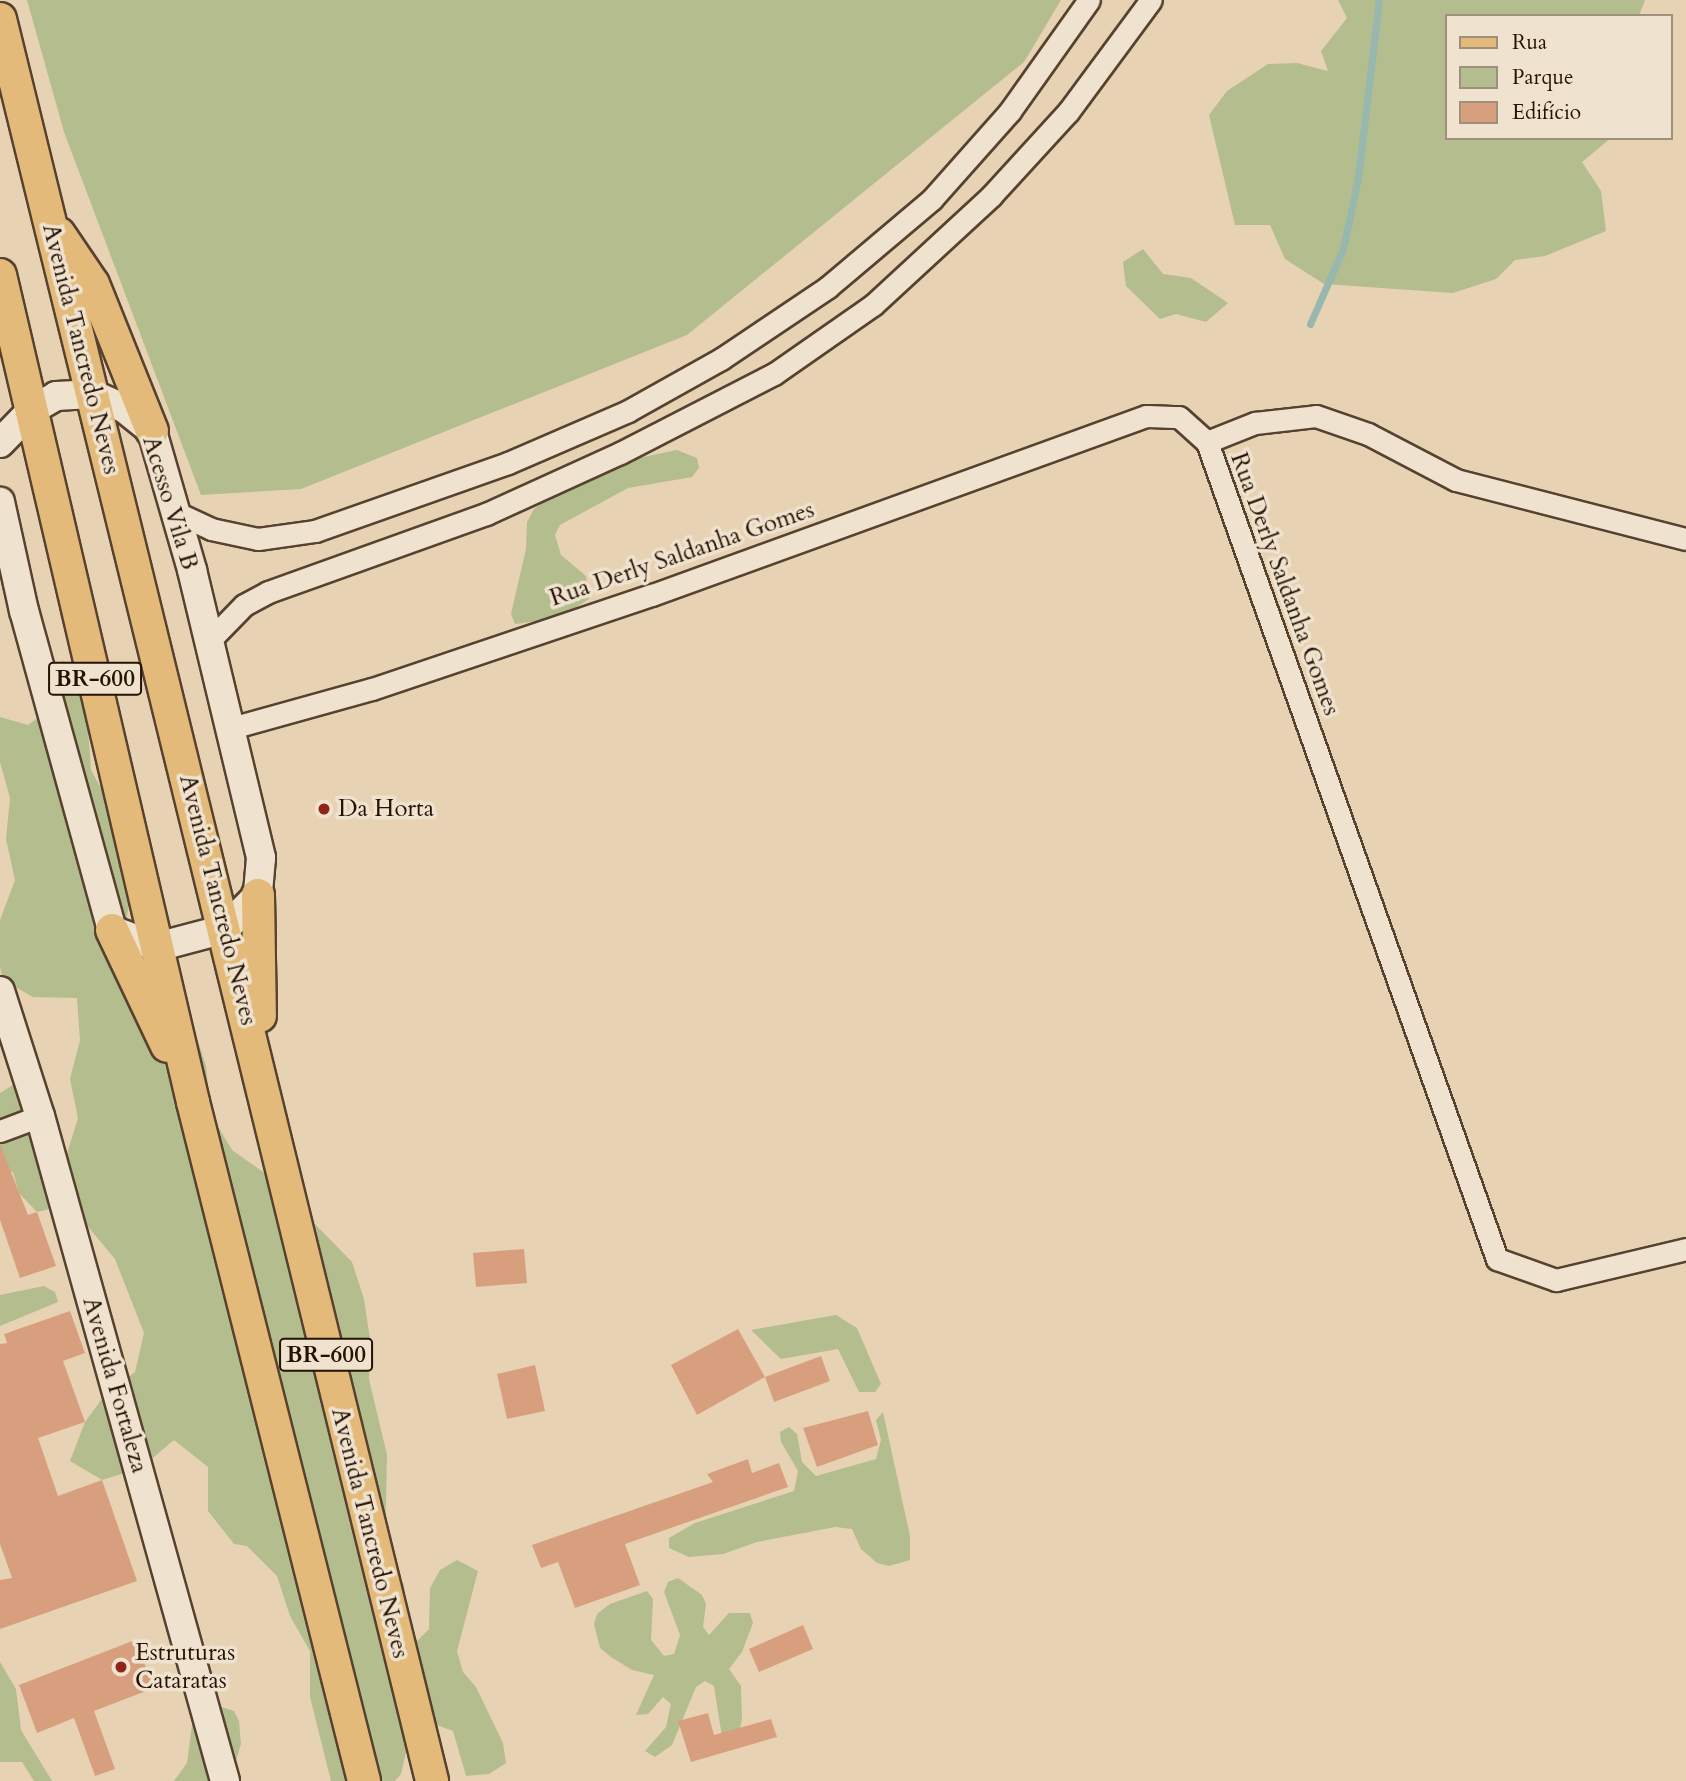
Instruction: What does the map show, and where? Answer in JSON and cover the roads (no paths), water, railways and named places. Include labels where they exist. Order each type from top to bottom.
[{"type":"main road","name":"Avenida Tancredo Neves","points":[[0,19],[262,1073],[345,1438],[432,1781]]},
{"type":"main road","points":[[48,216],[93,284],[152,431]]},
{"type":"main road","name":"BR-600","points":[[0,275],[194,1102],[364,1781]]},
{"type":"main road","points":[[258,895],[262,1073]]},
{"type":"main road","points":[[112,930],[194,1102]]},
{"type":"street","points":[[177,513],[211,529],[258,539],[315,531],[508,463],[628,411],[710,365],[828,287],[932,199],[1010,111],[1089,0]]},
{"type":"street","points":[[209,641],[244,605],[268,592],[486,514],[620,453],[774,374],[873,305],[991,196],[1068,112],[1152,0]]},
{"type":"street","points":[[0,443],[32,410],[56,396],[92,394]]},
{"type":"street","name":"Acesso Vila B","points":[[92,394],[124,408],[152,431],[177,513],[261,858],[258,895]]},
{"type":"street","name":"Rua Derly Saldanha Gomes","points":[[231,728],[372,688],[652,595],[1146,416],[1179,417],[1207,442],[1497,1259],[1556,1280],[1686,1249]]},
{"type":"street","points":[[1207,442],[1255,424],[1316,416],[1368,434],[1457,480],[1686,539]]},
{"type":"street","points":[[0,502],[12,608],[112,930],[157,947],[225,929],[258,895]]},
{"type":"street","name":"Avenida Fortaleza","points":[[0,991],[40,1116],[225,1781]]},
{"type":"street","points":[[0,1131],[40,1116]]},
{"type":"waterway","points":[[1310,324],[1343,249],[1358,178],[1379,0]]},
{"type":"place","name":"Da Horta","points":[[324,809]]},
{"type":"place","name":"Estruturas Cataratas","points":[[121,1667]]}]
